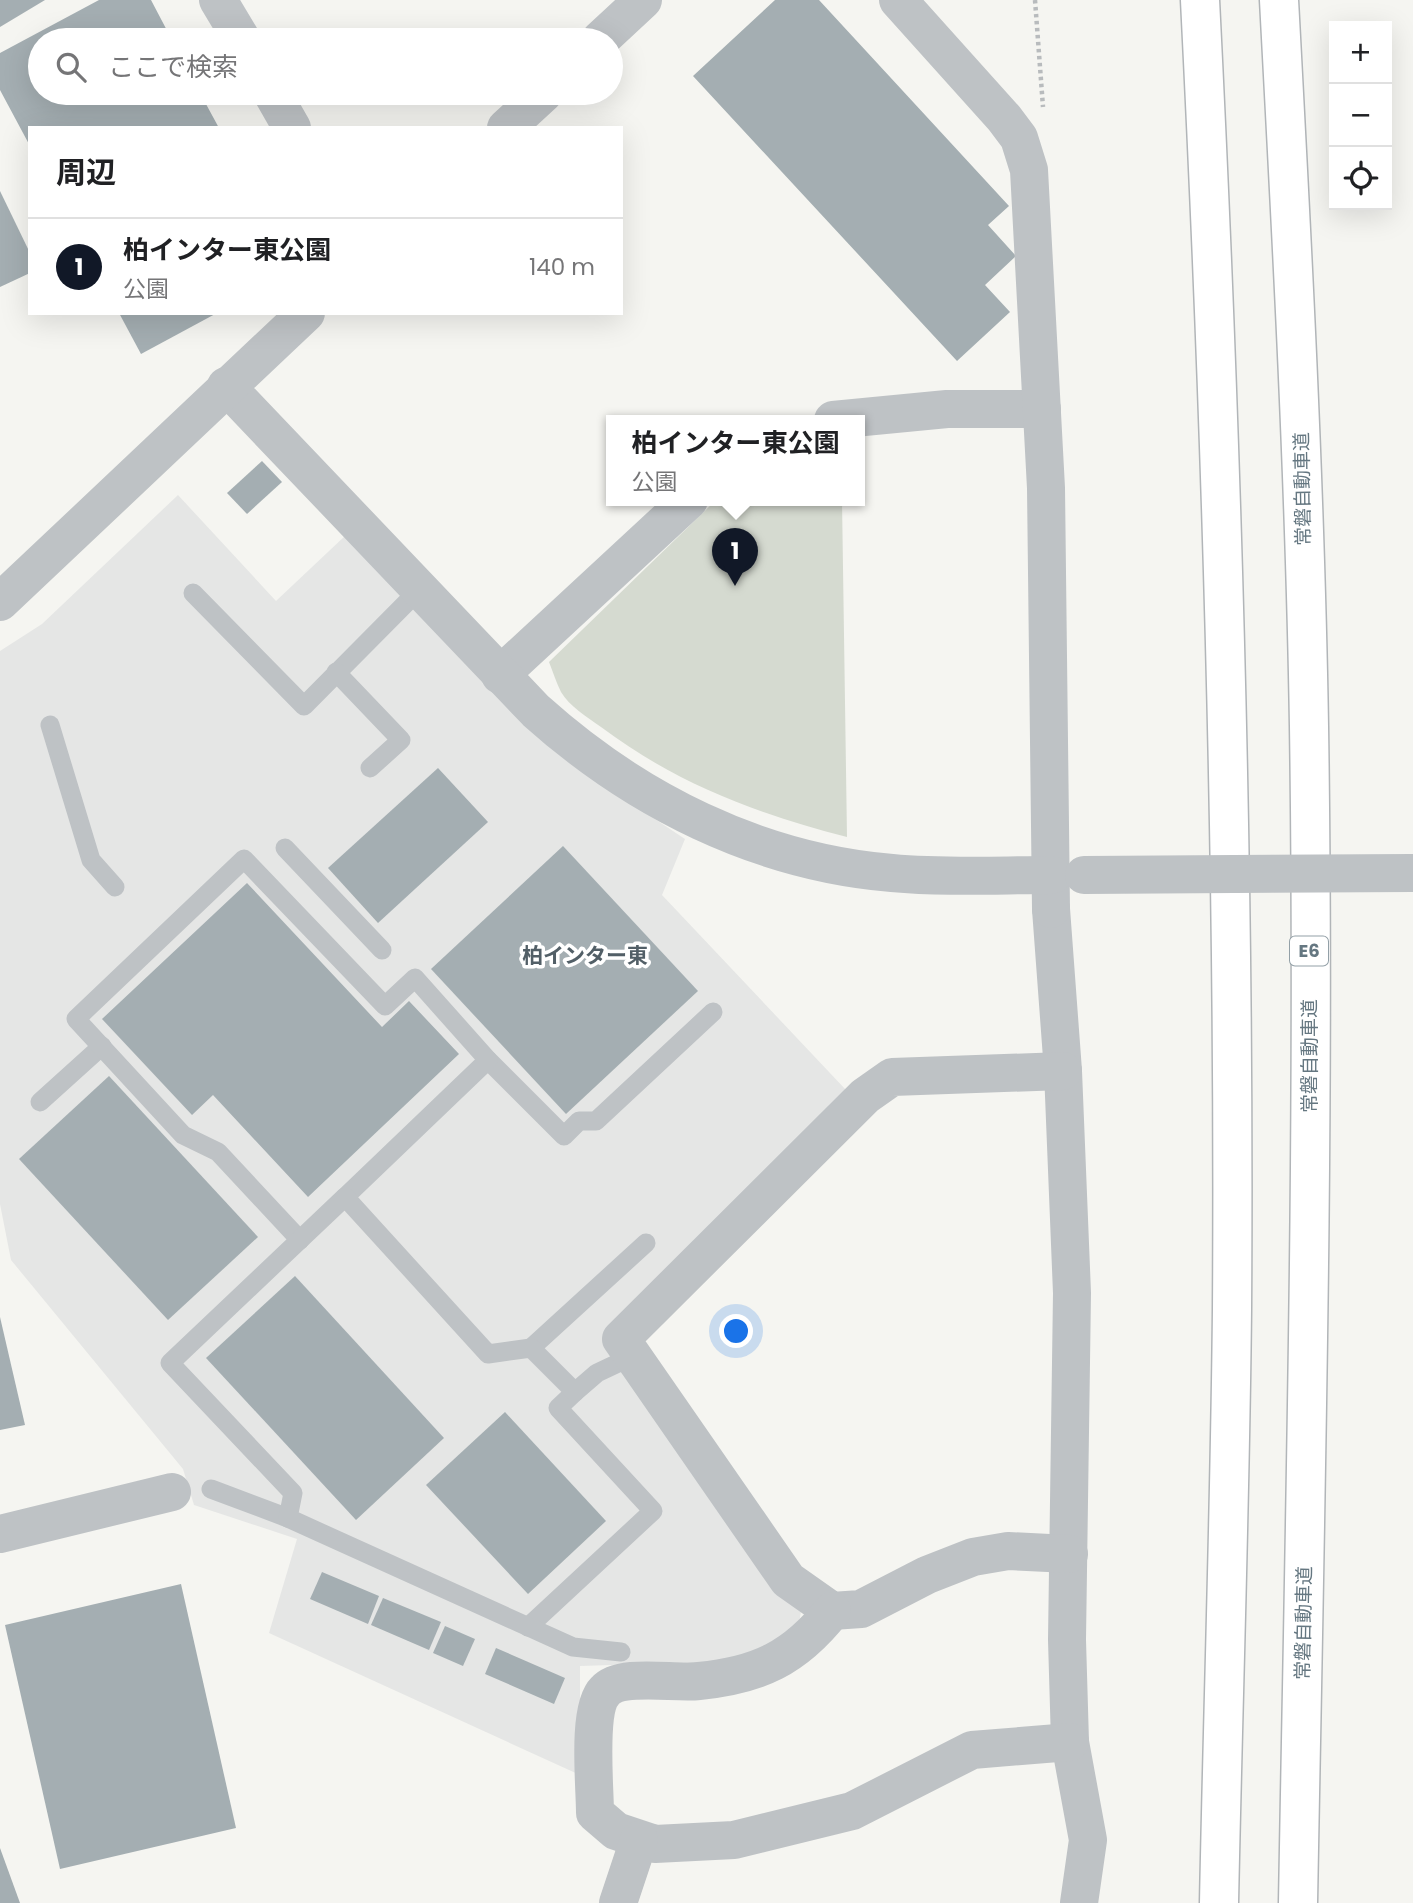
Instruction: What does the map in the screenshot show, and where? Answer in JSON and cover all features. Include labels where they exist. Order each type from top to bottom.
[{"type":"highway","points":[[1200,0],[1219,365],[1228,724],[1232,1310],[1219,1903]]},
{"type":"highway","name":"常磐自動車道","points":[[1279,0],[1299,374],[1309,729],[1309,1318],[1298,1903]]},
{"type":"street","points":[[218,0],[235,28]]},
{"type":"street","points":[[613,28],[642,0]]},
{"type":"street","points":[[898,0],[1019,138],[1029,170],[1046,488],[1062,886],[1063,1071],[1072,1293],[1067,1640],[1070,1742],[1088,1840],[1079,1903]]},
{"type":"street","points":[[279,105],[291,126]]},
{"type":"street","points":[[508,126],[531,105]]},
{"type":"street","points":[[0,602],[304,315]]},
{"type":"street","points":[[226,386],[500,675],[570,742],[615,774],[693,820],[750,842],[817,860],[891,873],[1062,886],[1412,873]]},
{"type":"street","points":[[865,417],[947,409],[1042,409]]},
{"type":"street","points":[[500,675],[683,506]]},
{"type":"street","points":[[1063,1071],[892,1077],[865,1096],[621,1339],[788,1580],[832,1611],[861,1609],[927,1574],[972,1557],[1008,1551],[1069,1554]]},
{"type":"street","points":[[0,1534],[172,1492]]},
{"type":"street","points":[[832,1611],[810,1639],[790,1654],[747,1672],[698,1682],[622,1680],[604,1691],[595,1714],[595,1813],[616,1831],[655,1844],[734,1840],[852,1811],[972,1750],[1070,1742]]},
{"type":"street","points":[[618,1903],[639,1840]]},
{"type":"lane","points":[[193,593],[304,706],[419,590]]},
{"type":"lane","points":[[336,672],[401,740],[370,768]]},
{"type":"lane","points":[[50,725],[91,860],[115,887]]},
{"type":"lane","points":[[285,848],[382,950]]},
{"type":"lane","points":[[300,1240],[218,1153],[183,1135],[76,1019],[244,859],[385,1006],[415,978],[488,1060],[564,1136],[579,1121],[596,1121],[713,1012]]},
{"type":"lane","points":[[40,1101],[102,1046]]},
{"type":"lane","points":[[288,1518],[293,1493],[170,1363],[488,1060]]},
{"type":"lane","points":[[345,1197],[488,1353],[531,1348],[646,1243]]},
{"type":"lane","points":[[531,1348],[575,1392]]},
{"type":"lane","points":[[528,1627],[653,1511],[558,1408],[597,1373],[633,1356]]},
{"type":"lane","points":[[211,1489],[288,1518],[573,1647],[621,1652]]},
{"type":"path","points":[[1035,0],[1044,119]]},
{"type":"shaded area","points":[[178,495],[276,601],[346,535],[569,762],[685,839],[662,895],[846,1090],[603,1334],[781,1592],[801,1611],[798,1630],[735,1661],[580,1666],[580,1775],[269,1633],[297,1539],[194,1505],[183,1469],[11,1260],[0,1204],[0,651],[42,624]]},
{"type":"shaded area","points":[[710,506],[842,506],[847,837],[749,807],[688,781],[659,765],[569,702],[561,692],[549,662]]},
{"type":"building","points":[[0,0],[45,0],[0,27]]},
{"type":"building","points":[[99,0],[151,0],[166,28],[47,28]]},
{"type":"building","points":[[775,0],[819,0],[1009,206],[988,225],[1016,256],[985,285],[1010,312],[957,361],[693,76]]},
{"type":"building","points":[[28,38],[28,105],[207,105],[218,126],[28,126],[28,142],[0,90],[0,53]]},
{"type":"building","points":[[0,191],[28,249],[28,274],[0,287]]},
{"type":"building","points":[[120,315],[213,315],[141,354]]},
{"type":"building","points":[[262,461],[282,482],[247,514],[227,493]]},
{"type":"building","points":[[438,768],[488,822],[378,923],[328,868]]},
{"type":"building","points":[[563,846],[698,991],[566,1114],[431,969]]},
{"type":"building","points":[[247,883],[382,1027],[409,1001],[459,1054],[308,1197],[213,1095],[192,1115],[102,1019]]},
{"type":"building","points":[[109,1076],[258,1237],[168,1320],[19,1159]]},
{"type":"building","points":[[295,1276],[444,1438],[356,1520],[206,1358]]},
{"type":"building","points":[[0,1317],[25,1425],[0,1430]]},
{"type":"building","points":[[505,1412],[606,1521],[528,1594],[426,1485]]},
{"type":"building","points":[[322,1572],[379,1596],[368,1624],[310,1599]]},
{"type":"building","points":[[181,1584],[236,1828],[60,1869],[5,1625]]},
{"type":"building","points":[[383,1598],[441,1622],[429,1650],[371,1625]]},
{"type":"building","points":[[445,1626],[475,1639],[463,1666],[433,1653]]},
{"type":"building","points":[[496,1648],[565,1678],[554,1704],[485,1674]]},
{"type":"building","points":[[0,1848],[20,1903],[0,1903]]},
{"type":"place","name":"柏インター東公園","points":[[735,586]]},
{"type":"district","name":"柏インター東","points":[[585,956]]}]
